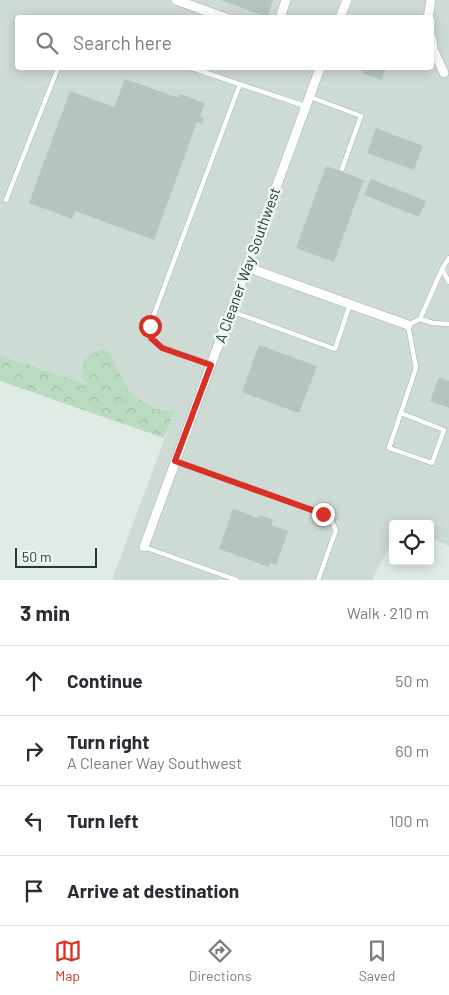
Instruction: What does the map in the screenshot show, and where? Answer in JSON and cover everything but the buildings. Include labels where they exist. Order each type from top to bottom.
[{"type":"street","points":[[176,0],[218,15]]},
{"type":"street","points":[[281,15],[286,0]]},
{"type":"street","points":[[341,15],[347,0]]},
{"type":"street","points":[[428,15],[431,0]]},
{"type":"street","points":[[434,51],[444,73]]},
{"type":"street","name":"A Cleaner Way Southwest","points":[[144,547],[229,311],[319,70]]},
{"type":"street","points":[[246,267],[408,325]]},
{"type":"lane","points":[[6,200],[57,70]]},
{"type":"lane","points":[[198,70],[240,84],[361,116],[342,168]]},
{"type":"lane","points":[[211,365],[162,348],[151,338],[150,326],[240,84]]},
{"type":"lane","points":[[401,413],[444,430],[432,463],[389,448],[416,368],[408,325],[420,319],[442,269],[449,258]]},
{"type":"lane","points":[[442,269],[449,282]]},
{"type":"lane","points":[[229,311],[335,349],[350,304]]},
{"type":"lane","points":[[420,319],[433,323],[449,324]]},
{"type":"lane","points":[[175,461],[323,514],[331,520],[336,530],[318,580]]},
{"type":"lane","points":[[144,547],[237,580]]},
{"type":"shaded area","points":[[0,0],[449,0],[449,546],[434,539],[434,520],[389,520],[389,547],[372,580],[112,580],[175,411],[155,409],[130,393],[106,347],[90,385],[0,355]]},
{"type":"green space","points":[[106,347],[130,393],[155,409],[175,411],[164,438],[0,381],[0,355],[89,385],[81,377],[85,358]]},
{"type":"route","points":[[150,326],[151,338],[162,348],[211,365],[175,461],[323,514]]}]
